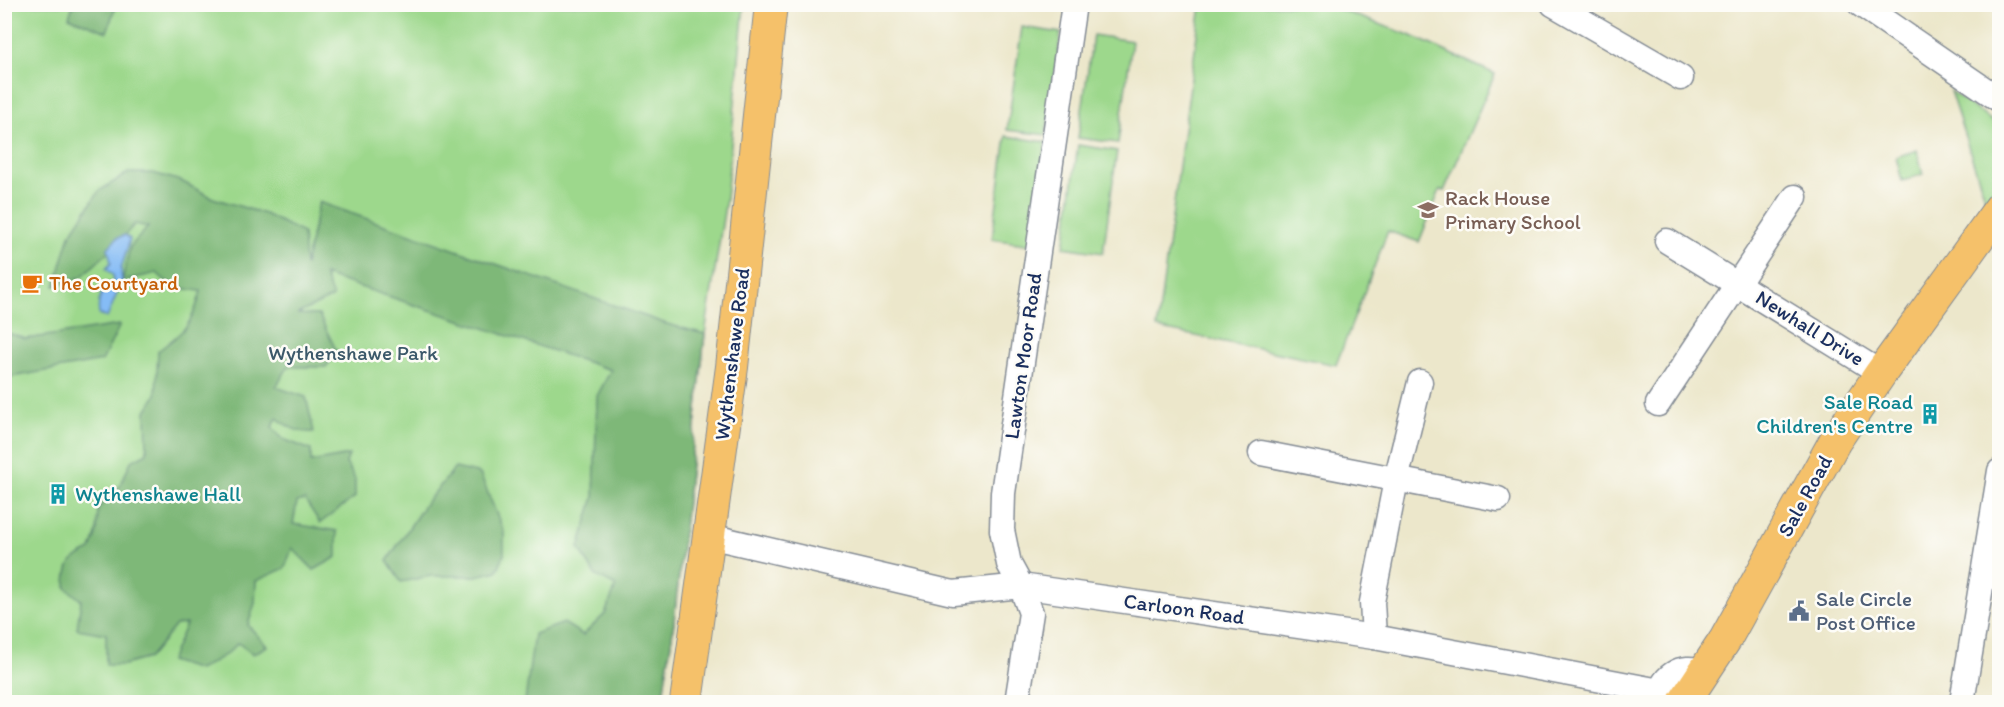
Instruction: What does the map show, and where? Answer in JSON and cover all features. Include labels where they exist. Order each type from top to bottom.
[{"type":"main road","name":"Wythenshawe Road","points":[[686,702],[732,367],[771,4]]},
{"type":"main road","name":"Sale Road","points":[[1667,699],[1704,673],[1725,640],[1834,441],[1999,209]]},
{"type":"street","name":"Lawton Moor Road","points":[[1017,702],[1031,613],[1021,586],[1009,564],[1002,530],[1003,493],[1074,4]]},
{"type":"street","points":[[1553,4],[1580,11],[1682,78]]},
{"type":"street","points":[[1860,4],[2000,100]]},
{"type":"street","name":"Newhall Drive","points":[[1658,404],[1795,197]]},
{"type":"street","name":"Newhall Drive","points":[[1667,241],[1881,373]]},
{"type":"street","points":[[1374,637],[1372,602],[1396,480],[1420,381]]},
{"type":"street","points":[[1261,453],[1498,499]]},
{"type":"street","points":[[1962,702],[2000,471]]},
{"type":"street","name":"Carloon Road","points":[[709,536],[953,593],[1021,586],[1374,637],[1667,699]]},
{"type":"green space","name":"Wythenshawe Park","points":[[4,5],[744,5],[726,199],[705,334],[673,630],[662,702],[5,702]]},
{"type":"green space","points":[[73,5],[116,5],[107,32],[69,17]]},
{"type":"green space","points":[[1201,5],[1327,5],[1412,36],[1495,74],[1444,191],[1440,190],[1419,242],[1388,231],[1336,365],[1157,328]]},
{"type":"green space","points":[[1022,27],[1061,33],[1046,135],[1007,130]]},
{"type":"green space","points":[[1093,35],[1132,41],[1118,143],[1078,138]]},
{"type":"green space","points":[[1950,91],[1999,126],[1999,195],[1989,210]]},
{"type":"green space","points":[[1006,136],[1046,142],[1031,245],[992,239]]},
{"type":"green space","points":[[1078,145],[1117,151],[1103,253],[1064,247]]},
{"type":"green space","points":[[1917,150],[1923,174],[1902,181],[1896,157]]},
{"type":"green space","points":[[128,173],[153,173],[181,181],[213,198],[265,214],[303,233],[305,266],[319,202],[667,324],[705,334],[673,630],[662,702],[525,702],[534,634],[564,623],[583,635],[605,614],[616,586],[595,575],[579,548],[594,497],[597,396],[611,370],[324,275],[333,297],[297,314],[319,315],[337,352],[326,367],[288,367],[276,387],[306,397],[314,432],[294,429],[277,418],[272,427],[283,439],[311,450],[311,462],[349,455],[346,463],[355,479],[355,497],[320,523],[305,500],[297,502],[293,524],[337,531],[337,557],[314,570],[292,548],[285,568],[256,581],[255,603],[248,625],[267,646],[253,654],[238,643],[227,654],[199,670],[170,661],[186,624],[176,625],[149,658],[124,665],[106,665],[106,634],[77,629],[81,600],[66,588],[68,568],[78,556],[91,550],[97,531],[98,508],[120,486],[131,461],[147,453],[146,411],[156,395],[158,351],[187,326],[201,291],[177,287],[157,273],[122,281],[130,247],[148,227],[135,224],[81,277],[55,286],[70,235],[99,191]]},
{"type":"green space","points":[[120,325],[102,361],[5,378],[5,332],[26,339]]},
{"type":"green space","points":[[455,468],[480,474],[504,532],[504,555],[497,571],[476,576],[431,576],[401,582],[387,561],[425,504]]},
{"type":"water","points":[[125,235],[130,239],[121,269],[122,281],[107,318],[99,314],[99,300],[105,288],[113,281],[113,275],[106,269],[111,263],[108,248],[117,238]]},
{"type":"place","name":"Rack House Primary School","points":[[1428,210]]},
{"type":"place","name":"The Courtyard","points":[[32,283]]},
{"type":"place","name":"Sale Road Children's Centre","points":[[1930,414]]},
{"type":"place","name":"Wythenshawe Hall","points":[[58,494]]},
{"type":"place","name":"Sale Circle Post Office","points":[[1799,611]]}]
